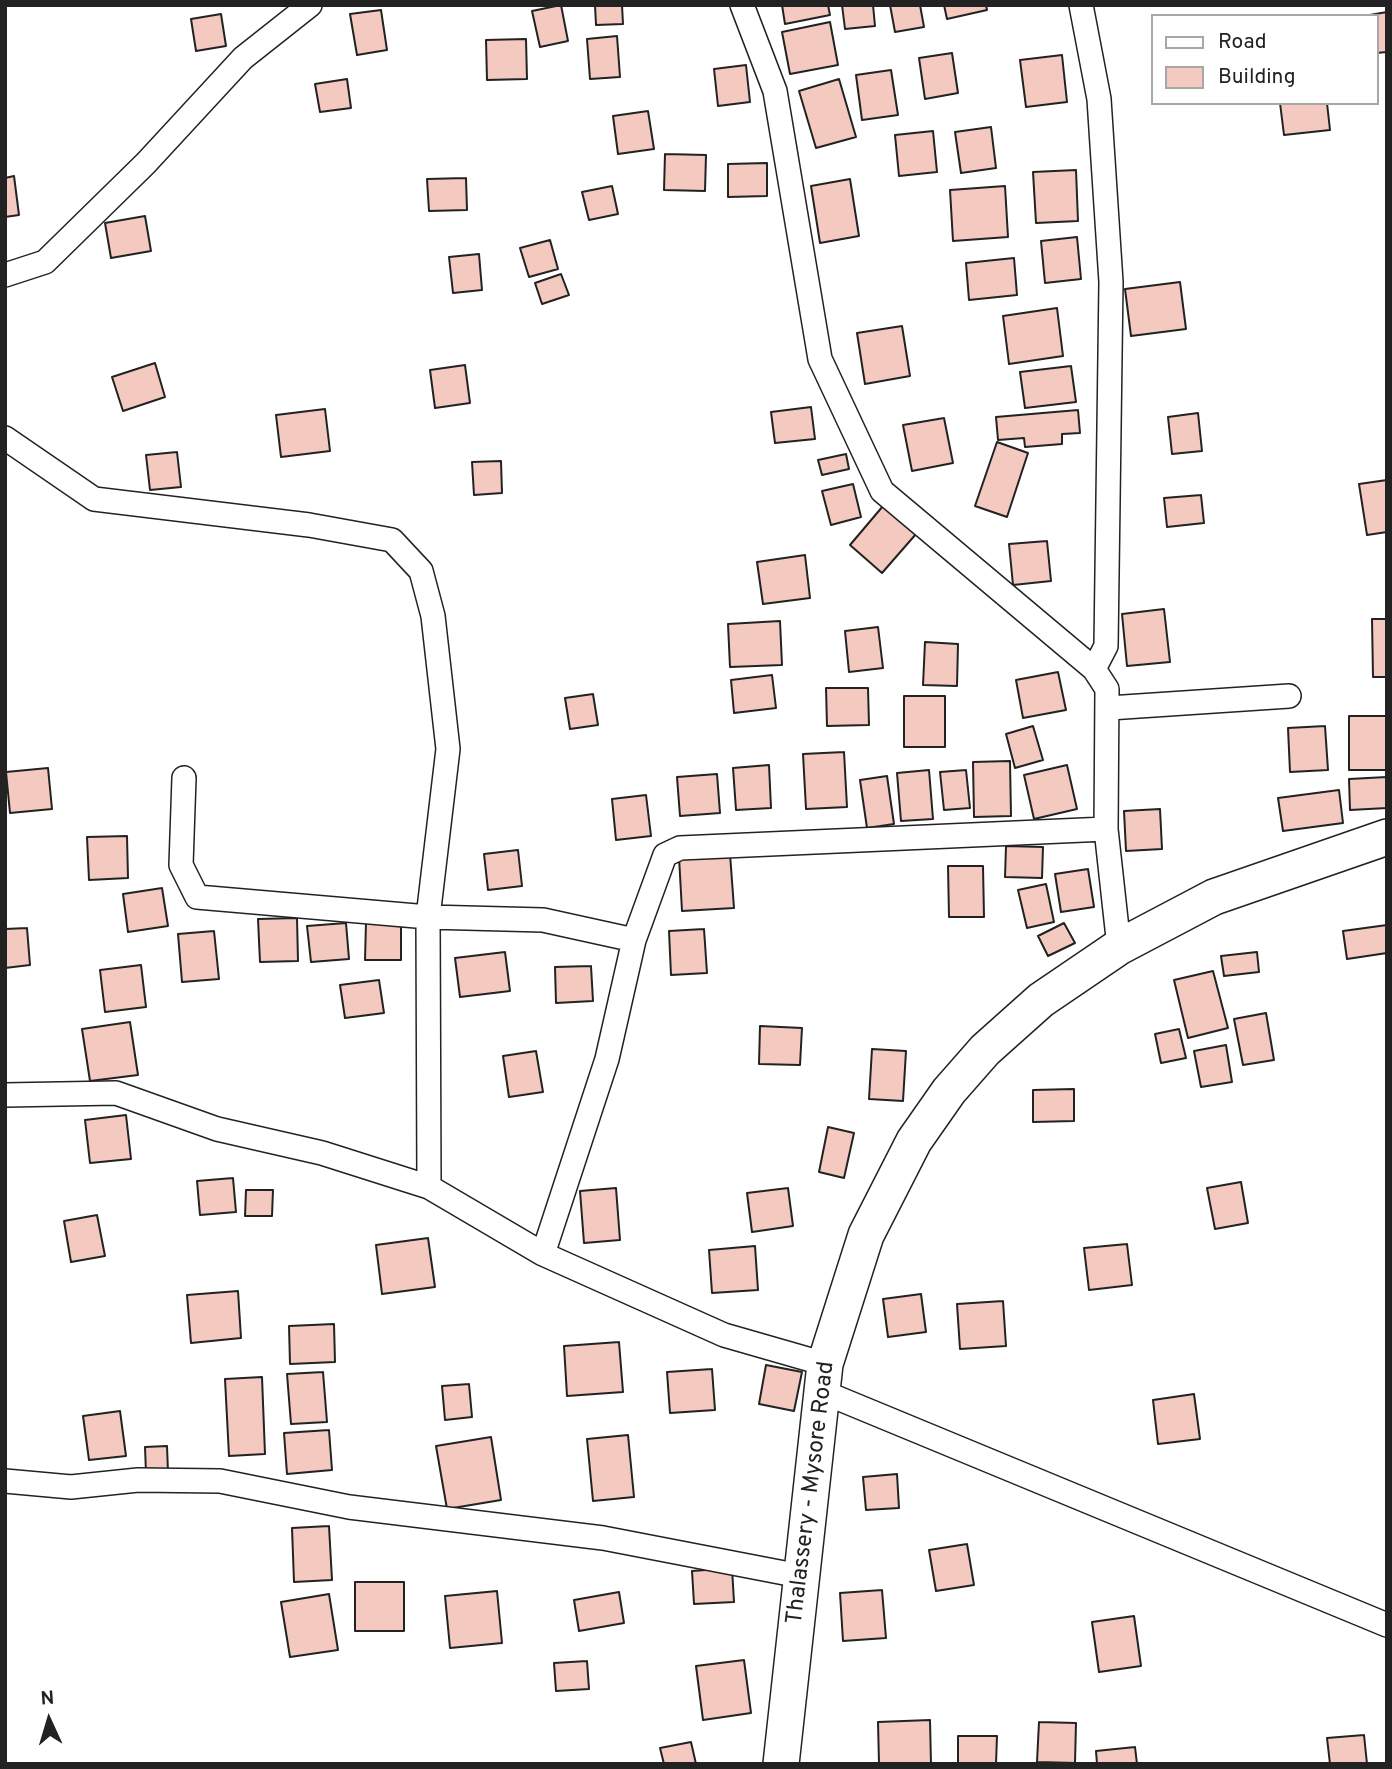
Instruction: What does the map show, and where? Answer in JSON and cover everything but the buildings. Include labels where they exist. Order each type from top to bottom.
[{"type":"main road","name":"Thalassery - Mysore Road","points":[[780,1764],[811,1468],[824,1378],[866,1235],[914,1141],[949,1091],[985,1051],[1041,1000],[1119,947],[1214,897],[1387,837]]},
{"type":"street","points":[[5,275],[45,262],[146,163],[243,58],[310,5]]},
{"type":"street","points":[[742,5],[775,91],[820,359],[882,491],[1094,669],[1107,689],[1109,708],[1106,829],[1119,947]]},
{"type":"street","points":[[1082,5],[1098,99],[1111,282],[1106,646],[1094,669]]},
{"type":"street","points":[[5,438],[94,499],[309,525],[392,540],[421,571],[433,616],[448,750],[428,917],[429,1187]]},
{"type":"street","points":[[1109,708],[1289,696]]},
{"type":"street","points":[[184,778],[181,865],[197,897],[428,917],[543,920],[634,940]]},
{"type":"street","points":[[543,1254],[607,1059],[634,940],[665,855],[680,848],[1106,829]]},
{"type":"street","points":[[5,1096],[116,1093],[217,1129],[322,1153],[429,1187],[543,1254],[1387,1625]]},
{"type":"street","points":[[5,1481],[71,1487],[138,1480],[220,1481],[349,1507],[603,1538],[800,1576]]}]
